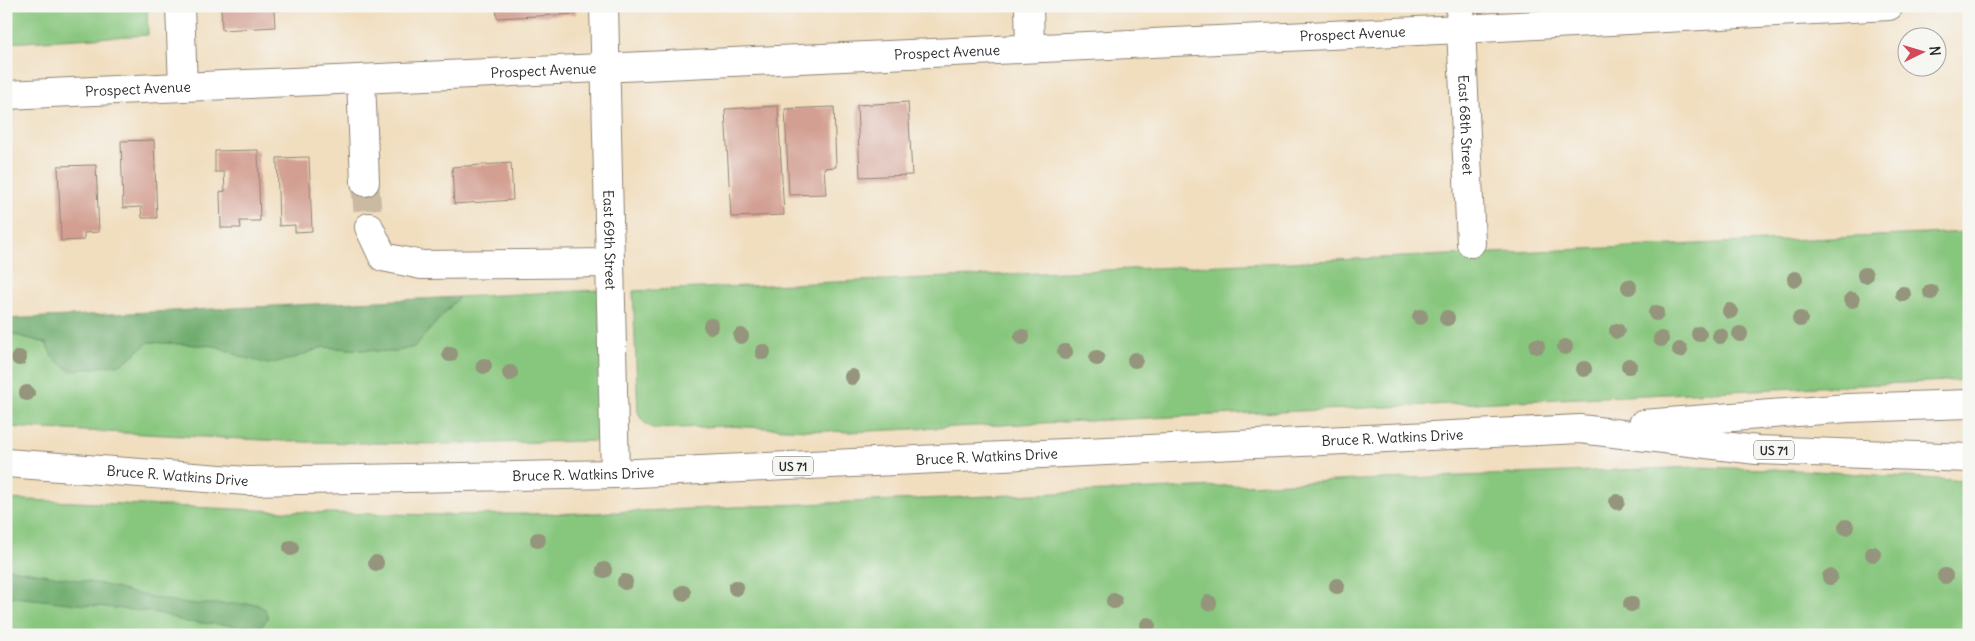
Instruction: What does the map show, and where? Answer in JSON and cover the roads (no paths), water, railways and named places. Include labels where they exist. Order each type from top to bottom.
[{"type":"main road","points":[[180,6],[182,87]]},
{"type":"main road","name":"East 69th Street","points":[[604,6],[615,474]]},
{"type":"main road","points":[[1029,6],[1030,48]]},
{"type":"main road","name":"Prospect Avenue","points":[[6,95],[1030,48],[1460,18],[1889,6]]},
{"type":"main road","name":"East 68th Street","points":[[1460,18],[1471,243]]},
{"type":"main road","points":[[361,79],[365,182]]},
{"type":"main road","points":[[368,227],[383,257],[422,265],[610,263]]},
{"type":"main road","points":[[1580,430],[1848,408],[1969,404]]},
{"type":"main road","name":"Bruce R. Watkins Drive","points":[[6,463],[247,481],[615,474],[1580,430],[1756,450],[1969,458]]},
{"type":"tunnel","points":[[365,182],[369,227]]}]
